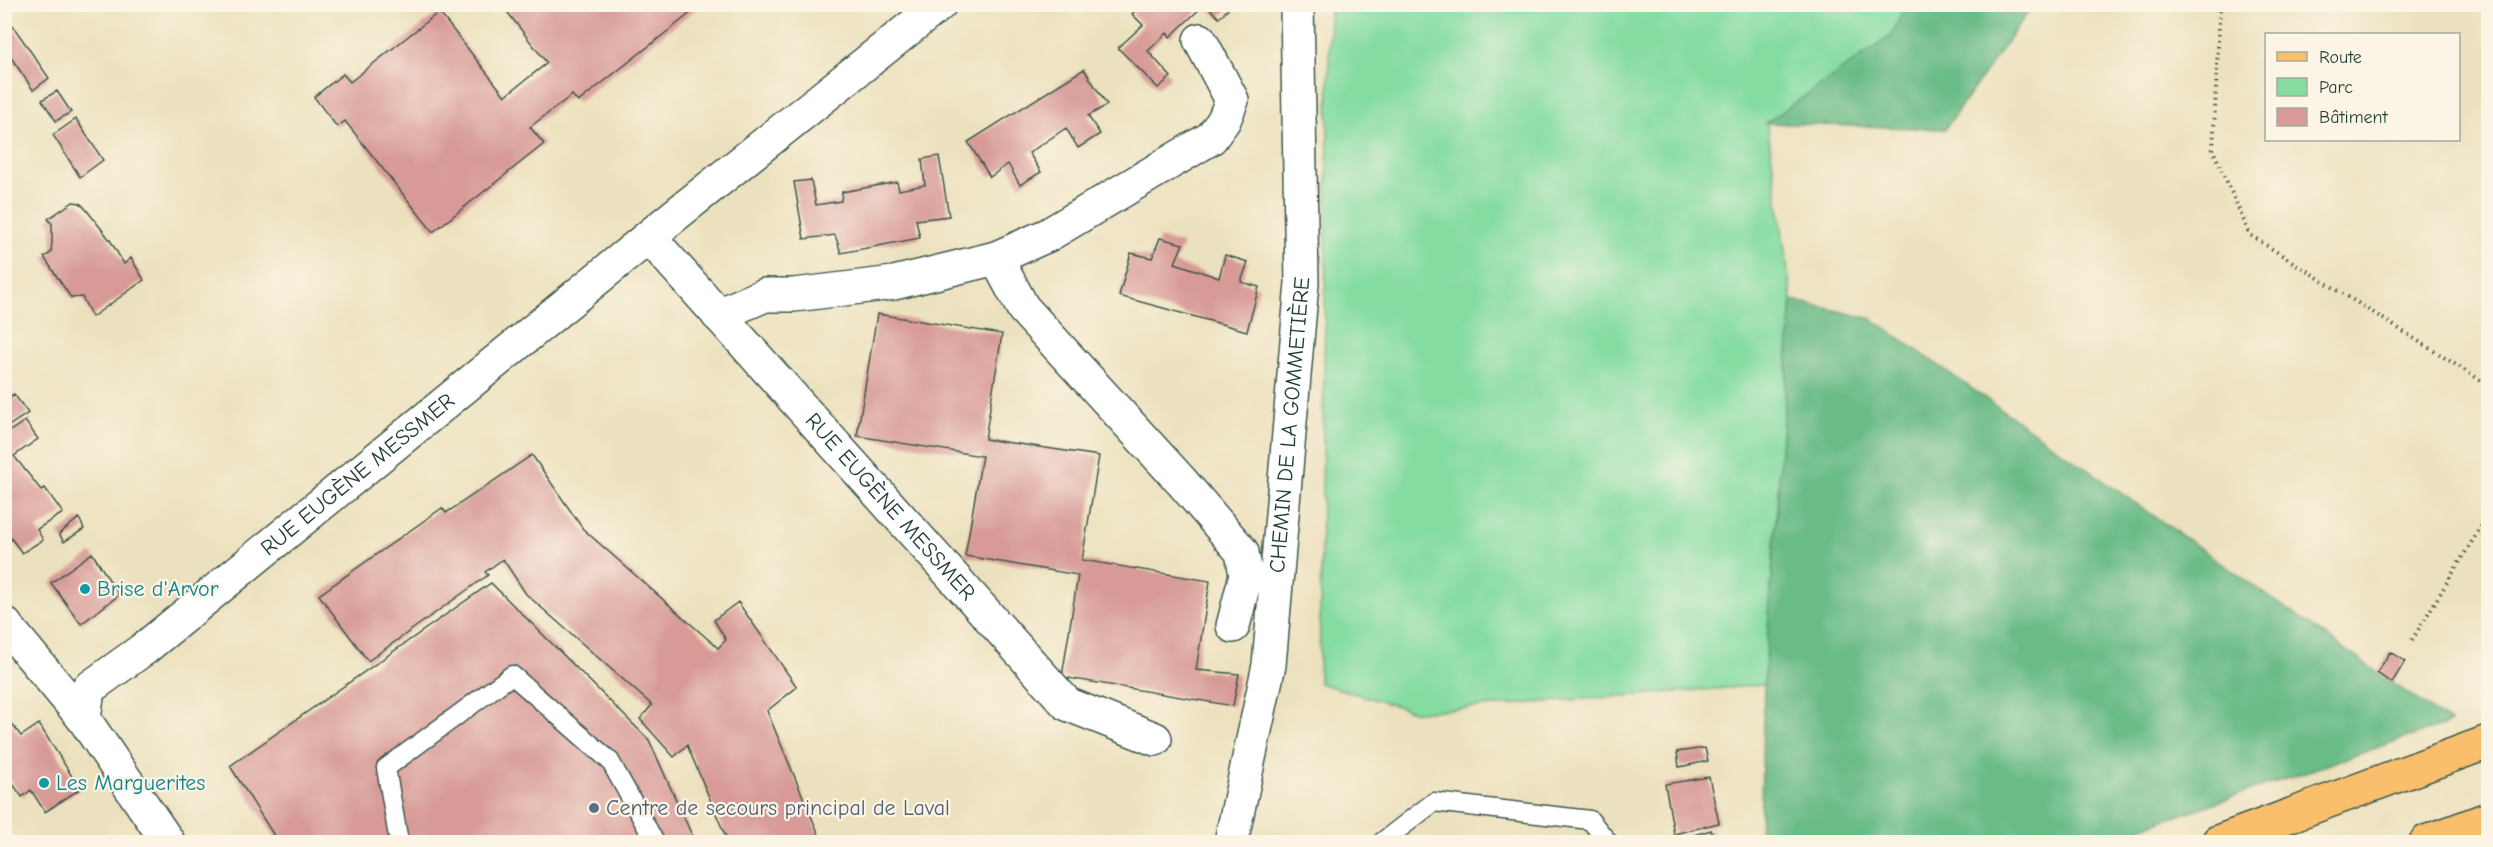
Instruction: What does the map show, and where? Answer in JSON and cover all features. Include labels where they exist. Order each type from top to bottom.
[{"type":"main road","points":[[2218,843],[2488,742]]},
{"type":"main road","points":[[2426,843],[2488,819]]},
{"type":"street","name":"RUE EUGÈNE MESSMER","points":[[84,719],[88,688],[154,640],[649,237],[940,4]]},
{"type":"street","name":"CHEMIN DE LA GOMMETIÈRE","points":[[1230,843],[1269,665],[1302,283],[1297,4]]},
{"type":"street","points":[[718,315],[765,295],[794,296],[894,283],[996,258],[1048,234],[1211,138],[1224,120],[1232,100],[1200,40]]},
{"type":"street","name":"RUE EUGÈNE MESSMER","points":[[649,237],[1067,704],[1155,739]]},
{"type":"street","points":[[996,258],[1023,308],[1182,482],[1242,552],[1246,575],[1233,626]]},
{"type":"street","points":[[4,623],[84,719],[168,843]]},
{"type":"lane","points":[[399,843],[386,768],[512,675],[610,761],[655,843]]},
{"type":"lane","points":[[1382,843],[1434,802],[1590,820],[1608,843]]},
{"type":"path","points":[[2220,4],[2213,150],[2250,235],[2488,385]]},
{"type":"path","points":[[2412,640],[2488,515]]},
{"type":"green space","points":[[1330,5],[1906,5],[1891,36],[1767,124],[1792,300],[1764,685],[1417,712],[1319,683]]},
{"type":"green space","points":[[1906,5],[2033,5],[1945,129],[1766,123],[1891,36]]},
{"type":"green space","points":[[1792,300],[1872,319],[2450,723],[2100,842],[1760,842],[1764,685]]},
{"type":"building","points":[[501,4],[702,4],[578,102],[572,95],[530,127],[544,144],[433,232],[345,121],[337,127],[314,97],[343,74],[350,82],[439,12],[505,96],[547,63]]},
{"type":"building","points":[[1142,4],[1205,4],[1170,37],[1167,33],[1148,51],[1171,77],[1158,88],[1118,48],[1143,25],[1132,14]]},
{"type":"building","points":[[1205,4],[1233,4],[1219,18]]},
{"type":"building","points":[[4,13],[49,78],[33,90],[4,47]]},
{"type":"building","points":[[1084,69],[1107,105],[1088,116],[1100,134],[1078,148],[1066,128],[1029,153],[1041,172],[1020,185],[1008,164],[990,177],[968,142]]},
{"type":"building","points":[[57,91],[71,112],[56,121],[42,100]]},
{"type":"building","points":[[76,119],[103,160],[80,177],[53,135]]},
{"type":"building","points":[[939,156],[949,216],[916,220],[920,238],[841,253],[835,235],[804,239],[794,182],[811,180],[816,205],[841,201],[842,192],[897,182],[899,190],[925,185],[922,159]]},
{"type":"building","points":[[73,202],[80,203],[85,208],[110,240],[124,264],[131,258],[144,280],[92,317],[82,297],[71,298],[44,257],[51,253],[52,224],[48,219]]},
{"type":"building","points":[[1160,238],[1183,244],[1175,263],[1219,278],[1225,255],[1248,262],[1241,282],[1259,287],[1247,331],[1119,296],[1131,253],[1152,258]]},
{"type":"building","points":[[877,314],[1002,334],[985,439],[1099,456],[1082,560],[1210,581],[1196,670],[1239,674],[1233,706],[1062,677],[1078,575],[965,556],[982,456],[857,436]]},
{"type":"building","points":[[14,394],[28,413],[4,429],[4,400]]},
{"type":"building","points":[[25,421],[38,439],[14,456],[41,490],[45,488],[63,513],[37,529],[43,540],[22,553],[4,529],[4,435]]},
{"type":"building","points":[[532,455],[583,529],[718,648],[726,640],[714,620],[738,602],[797,687],[767,711],[822,842],[728,842],[687,745],[674,757],[640,719],[652,705],[526,594],[503,559],[485,572],[488,575],[368,661],[319,595],[442,508],[446,513]]},
{"type":"building","points":[[79,518],[84,529],[64,542],[59,534]]},
{"type":"building","name":"Brise d'Arvor","points":[[92,553],[119,595],[81,624],[51,583]]},
{"type":"building","points":[[491,583],[649,740],[695,842],[278,842],[230,766]]},
{"type":"building","points":[[2390,652],[2405,661],[2392,683],[2377,673]]},
{"type":"building","points":[[4,714],[21,736],[39,724],[80,789],[45,812],[31,790],[22,797],[8,777],[4,779]]},
{"type":"building","points":[[1705,748],[1708,761],[1679,767],[1677,752]]},
{"type":"building","points":[[1709,777],[1719,823],[1674,834],[1665,784]]},
{"type":"building","points":[[1711,830],[1715,842],[1681,842],[1680,839]]},
{"type":"place","name":"Brise d'Arvor","points":[[85,589]]},
{"type":"place","name":"Les Marguerites","points":[[44,783]]},
{"type":"place","name":"Centre de secours principal de Laval","points":[[594,808]]}]
